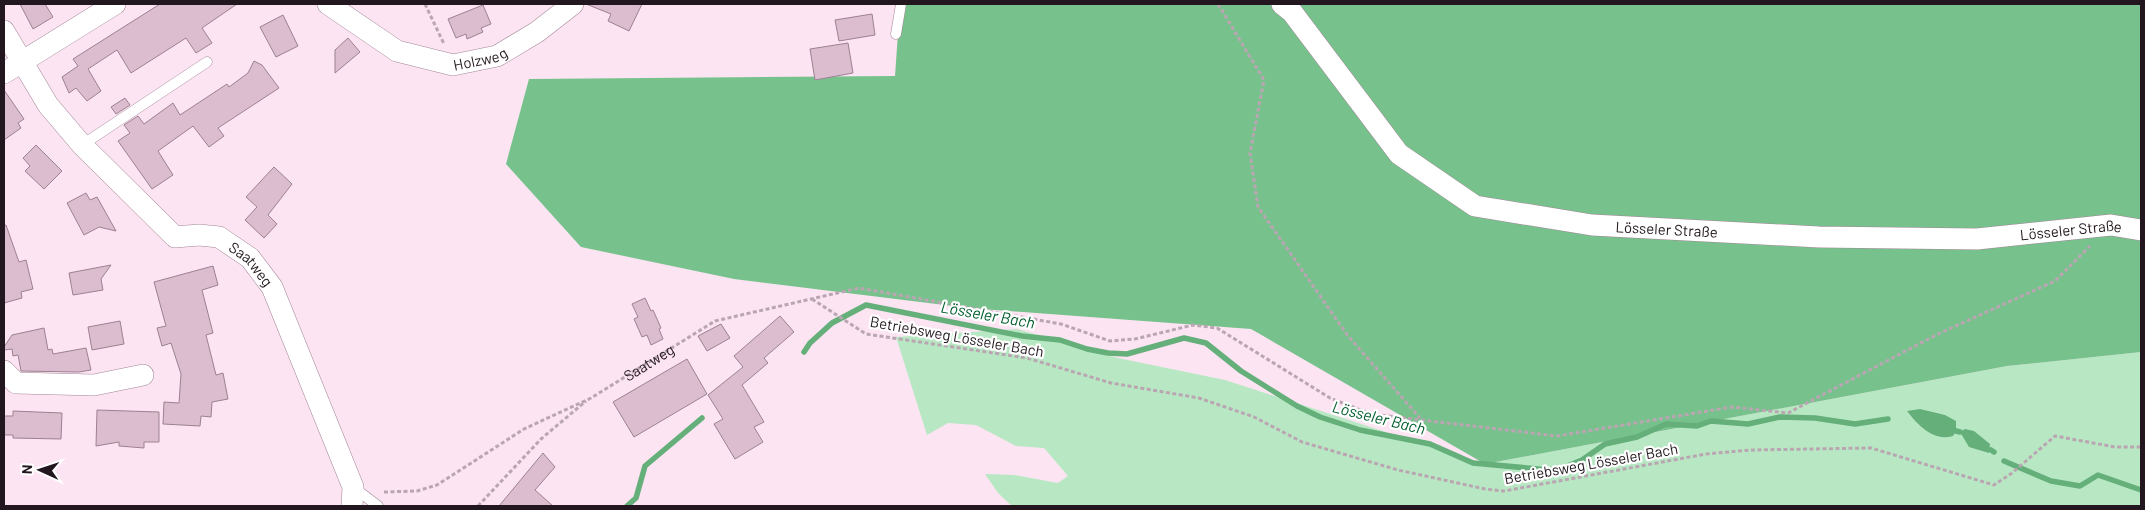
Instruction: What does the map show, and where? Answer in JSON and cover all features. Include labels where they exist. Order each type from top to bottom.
[{"type":"street","points":[[4,73],[115,4]]},
{"type":"street","name":"Holzweg","points":[[328,4],[397,51],[453,65],[497,56],[537,32],[572,4]]},
{"type":"street","name":"Lösseler Straße","points":[[1282,4],[1292,12],[1399,154],[1475,206],[1592,225],[1819,236],[1977,239],[2111,225],[2141,230]]},
{"type":"street","name":"Saatweg","points":[[4,31],[48,105],[82,146],[175,237],[199,235],[219,238],[250,258],[272,287],[356,496]]},
{"type":"street","points":[[4,371],[16,383],[94,385],[143,375]]},
{"type":"lane","points":[[896,34],[902,4]]},
{"type":"lane","points":[[82,146],[207,62]]},
{"type":"lane","points":[[356,496],[378,506]]},
{"type":"path","points":[[425,4],[453,65]]},
{"type":"path","points":[[1218,4],[1264,80],[1250,153],[1258,207],[1348,336],[1420,419]]},
{"type":"path","name":"Saatweg","points":[[356,496],[417,491],[437,485],[524,429],[591,398],[715,320],[860,288],[1061,324],[1110,341],[1135,338],[1193,325],[1217,328],[1330,398],[1371,414],[1557,436],[1732,407],[1788,413],[1936,335],[2055,281],[2111,225]]},
{"type":"path","name":"Betriebsweg Lösseler Bach","points":[[812,298],[866,334],[1026,358],[1111,383],[1199,398],[1254,417],[1302,442],[1398,470],[1485,489],[1504,491],[1706,454],[1750,450],[1871,448],[1994,485],[2012,473],[2055,436],[2115,447],[2141,447]]},
{"type":"path","points":[[478,506],[541,439],[591,398]]},
{"type":"shaded area","points":[[900,4],[2141,4],[2141,352],[2007,366],[1485,464],[1251,329],[969,308],[734,279],[581,247],[506,164],[529,79],[895,76]]},
{"type":"shaded area","points":[[1017,329],[1118,358],[1225,380],[1485,464],[2007,366],[2141,352],[2141,506],[1012,506],[998,493],[985,474],[1014,475],[1058,483],[1068,476],[1044,448],[1016,446],[976,425],[948,423],[927,435],[896,337]]},
{"type":"shaded area","points":[[1920,409],[1945,415],[1956,421],[1956,431],[1953,436],[1939,437],[1921,427],[1907,411]]},
{"type":"shaded area","points":[[1965,429],[1974,431],[1990,444],[1989,453],[1969,447],[1960,432]]},
{"type":"building","points":[[20,4],[45,4],[53,17],[33,29]]},
{"type":"building","points":[[160,4],[237,4],[202,28],[212,43],[196,53],[186,38],[131,73],[117,50],[88,69],[101,91],[87,101],[76,88],[69,93],[62,77],[78,66],[73,59]]},
{"type":"building","points":[[586,4],[642,4],[629,31],[608,21],[611,14]]},
{"type":"building","points":[[483,5],[491,24],[481,28],[483,32],[467,39],[466,34],[456,38],[448,19]]},
{"type":"building","points":[[872,14],[875,35],[839,41],[835,20]]},
{"type":"building","points":[[283,15],[298,46],[276,57],[260,27]]},
{"type":"building","points":[[348,38],[360,52],[335,73],[335,50]]},
{"type":"building","points":[[848,43],[853,73],[815,80],[810,49]]},
{"type":"building","points":[[254,61],[262,65],[279,88],[218,128],[224,136],[209,147],[193,126],[158,151],[173,175],[152,189],[118,141],[130,133],[124,125],[138,116],[144,124],[173,103],[180,115],[227,84],[229,87],[248,73]]},
{"type":"building","points":[[4,90],[24,119],[18,123],[21,128],[4,140]]},
{"type":"building","points":[[125,98],[130,105],[116,114],[111,107]]},
{"type":"building","points":[[36,145],[62,171],[44,189],[25,171],[30,166],[23,158]]},
{"type":"building","points":[[274,167],[292,184],[268,215],[277,224],[264,238],[245,220],[257,207],[246,197]]},
{"type":"building","points":[[86,193],[90,200],[97,197],[116,231],[99,227],[84,235],[67,203]]},
{"type":"building","points":[[6,225],[19,262],[26,260],[33,289],[21,292],[22,298],[4,303],[4,226]]},
{"type":"building","points":[[111,265],[101,279],[103,290],[73,295],[69,273]]},
{"type":"building","points":[[213,266],[218,285],[202,290],[213,333],[206,335],[216,375],[223,373],[228,399],[212,402],[211,417],[201,416],[200,426],[163,424],[164,402],[179,403],[181,374],[171,343],[162,346],[157,328],[166,326],[154,282]]},
{"type":"building","points":[[645,298],[661,328],[659,329],[663,339],[651,345],[647,335],[642,337],[634,319],[638,317],[632,304]]},
{"type":"building","points":[[780,316],[794,332],[764,358],[768,363],[742,385],[764,422],[754,427],[763,442],[735,459],[714,424],[723,419],[708,395],[743,367],[734,356]]},
{"type":"building","points":[[120,321],[124,344],[92,350],[88,327]]},
{"type":"building","points":[[721,324],[730,338],[707,351],[698,336]]},
{"type":"building","points":[[44,328],[48,350],[52,349],[53,354],[86,348],[91,370],[79,372],[21,371],[18,355],[13,356],[12,349],[4,350],[4,347],[12,335]]},
{"type":"building","points":[[687,359],[707,394],[634,437],[613,402]]},
{"type":"building","points":[[97,410],[159,412],[159,442],[144,442],[144,448],[119,446],[119,442],[96,446]]},
{"type":"building","points":[[13,411],[62,413],[61,439],[13,438],[13,435],[4,435],[4,416],[13,416]]},
{"type":"building","points":[[543,453],[555,467],[535,490],[553,506],[499,506]]},
{"type":"waterway","name":"Lösseler Bach","points":[[804,352],[810,343],[832,323],[866,305],[1022,336],[1060,340],[1087,349],[1108,353],[1127,354],[1184,338],[1206,343],[1241,371],[1297,406],[1320,417],[1360,430],[1430,444],[1473,463],[1549,470],[1565,467],[1582,460],[1605,444],[1637,437],[1666,424],[1697,426],[1711,421],[1748,424],[1780,417],[1815,418],[1855,424],[1888,419]]},
{"type":"waterway","name":"Lösseler Bach","points":[[627,506],[636,498],[645,466],[702,418]]},
{"type":"waterway","name":"Lösseler Bach","points":[[1956,431],[1960,432]]},
{"type":"waterway","name":"Lösseler Bach","points":[[2004,461],[2051,481],[2080,486],[2098,475],[2141,490]]}]
